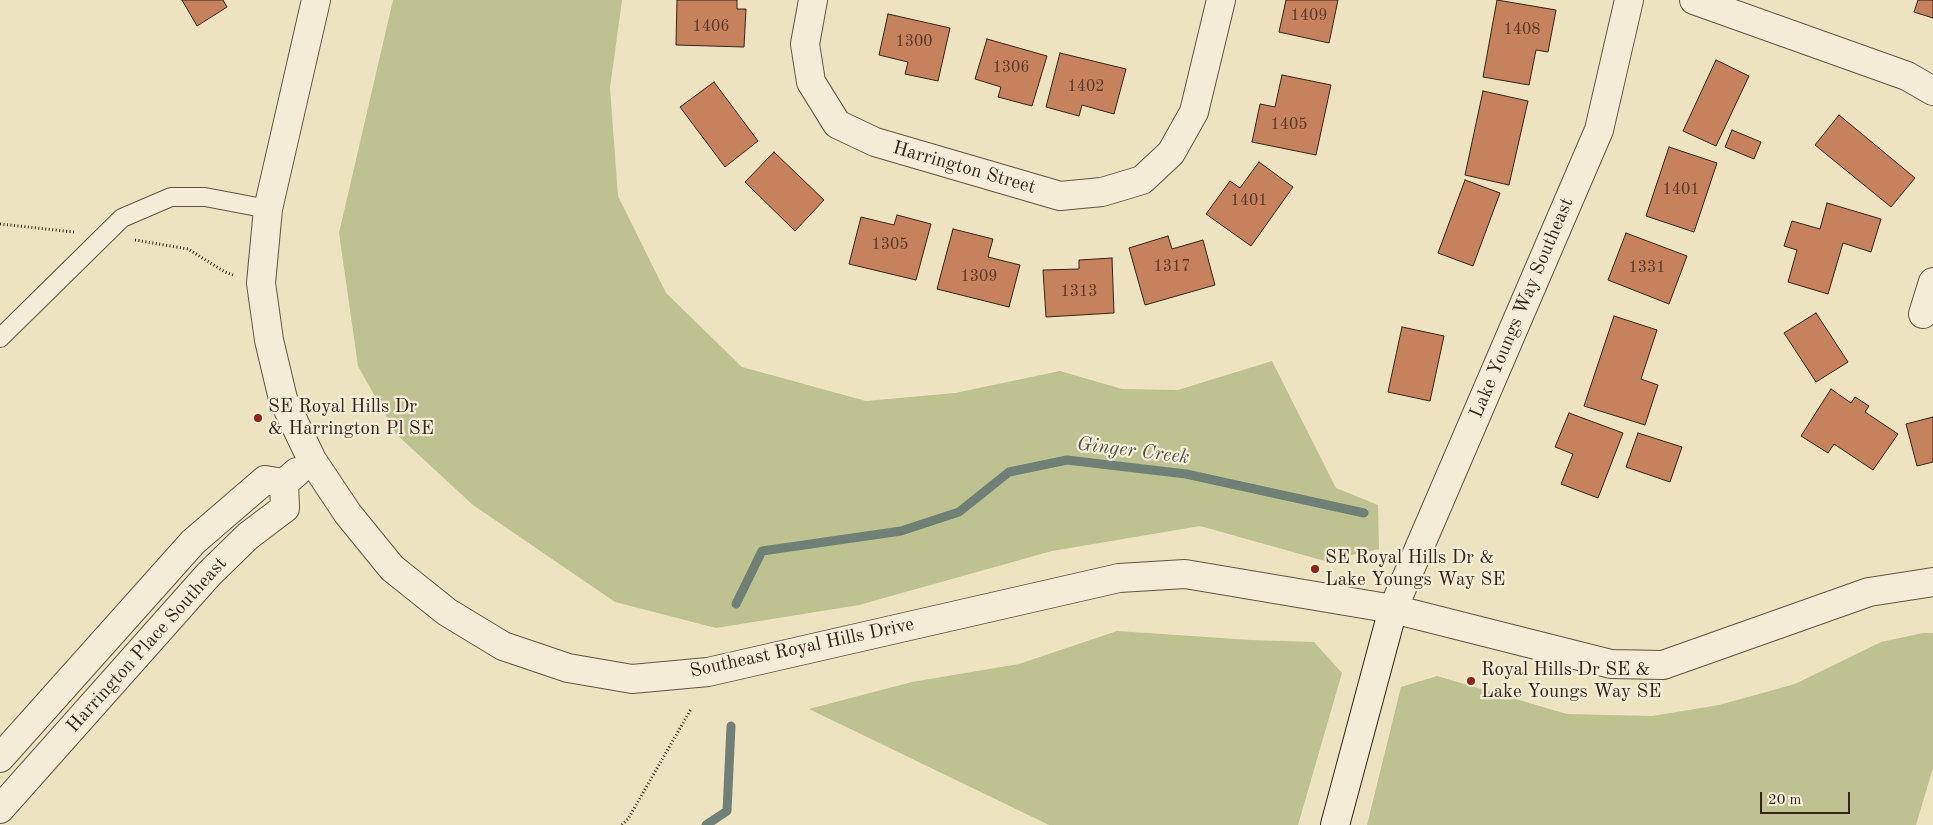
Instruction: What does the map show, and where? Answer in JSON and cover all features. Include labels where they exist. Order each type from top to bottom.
[{"type":"street","name":"Southeast Royal Hills Drive","points":[[316,0],[268,209],[261,283],[269,340],[282,399],[312,460],[348,514],[392,568],[447,612],[503,646],[568,668],[632,679],[708,672],[1119,578],[1185,574],[1393,609],[1611,664],[1663,665],[1869,592],[1933,582]]},
{"type":"street","name":"Harrington Street","points":[[813,0],[805,44],[811,82],[837,124],[875,142],[1060,196],[1102,192],[1142,180],[1171,153],[1194,112],[1220,0]]},
{"type":"street","name":"Lake Youngs Way Southeast","points":[[1335,825],[1393,609],[1599,130],[1629,0]]},
{"type":"street","points":[[1694,0],[1907,76],[1933,91]]},
{"type":"street","points":[[1923,314],[1933,282]]},
{"type":"street","points":[[284,483],[312,460]]},
{"type":"street","name":"Harrington Place Southeast","points":[[0,758],[193,542],[266,480],[284,483],[285,508],[248,536],[209,574],[0,809]]},
{"type":"lane","points":[[0,338],[122,218],[171,197],[205,197],[268,209]]},
{"type":"path","points":[[0,224],[104,235],[188,249],[233,275]]},
{"type":"path","points":[[622,825],[628,819],[692,709]]},
{"type":"green space","points":[[393,0],[622,0],[610,88],[618,196],[666,293],[742,367],[866,401],[955,393],[1060,371],[1122,389],[1178,390],[1272,361],[1336,488],[1378,505],[1379,549],[1325,561],[1200,526],[1052,551],[859,605],[716,628],[615,602],[473,505],[396,434],[358,366],[339,233]]},
{"type":"green space","points":[[1117,631],[1251,640],[1314,642],[1342,673],[1298,825],[1049,825],[809,709],[912,682],[1019,664]]},
{"type":"green space","points":[[1923,633],[1933,633],[1933,768],[1916,825],[1367,825],[1401,687],[1437,676],[1567,714],[1652,716],[1719,705],[1795,684],[1881,642]]},
{"type":"building","points":[[182,0],[223,0],[227,7],[197,26]]},
{"type":"building","points":[[677,0],[737,0],[737,9],[746,9],[744,47],[676,45]]},
{"type":"building","points":[[1286,0],[1338,0],[1329,43],[1279,32]]},
{"type":"building","points":[[1497,0],[1556,10],[1548,52],[1536,50],[1529,85],[1483,77]]},
{"type":"building","points":[[1918,0],[1933,0],[1933,18],[1914,12]]},
{"type":"building","points":[[888,14],[950,28],[938,81],[905,74],[908,62],[879,55]]},
{"type":"building","points":[[987,39],[1047,56],[1032,106],[998,97],[1001,87],[975,79]]},
{"type":"building","points":[[1060,53],[1126,69],[1114,114],[1082,105],[1079,116],[1046,107]]},
{"type":"building","points":[[1716,60],[1749,76],[1716,146],[1683,131]]},
{"type":"building","points":[[1282,75],[1331,85],[1316,155],[1252,142],[1260,104],[1275,107]]},
{"type":"building","points":[[714,82],[758,141],[725,167],[680,107]]},
{"type":"building","points":[[1483,91],[1528,101],[1509,185],[1465,175]]},
{"type":"building","points":[[1839,115],[1915,178],[1891,207],[1815,145]]},
{"type":"building","points":[[1732,130],[1761,142],[1754,159],[1725,147]]},
{"type":"building","points":[[1669,147],[1717,163],[1694,232],[1646,216]]},
{"type":"building","points":[[774,152],[824,200],[795,231],[745,182]]},
{"type":"building","points":[[1259,162],[1293,187],[1251,246],[1206,214],[1230,181],[1240,188]]},
{"type":"building","points":[[1465,180],[1500,193],[1473,266],[1438,253]]},
{"type":"building","points":[[1827,203],[1881,219],[1871,252],[1843,243],[1828,294],[1788,282],[1797,250],[1784,246],[1792,221],[1820,229]]},
{"type":"building","points":[[897,215],[931,224],[916,280],[849,264],[861,217],[894,225]]},
{"type":"building","points":[[953,229],[993,239],[988,257],[1020,265],[1009,307],[937,289]]},
{"type":"building","points":[[1626,233],[1687,256],[1669,304],[1608,280]]},
{"type":"building","points":[[1168,236],[1172,249],[1203,240],[1215,285],[1145,305],[1129,248]]},
{"type":"building","points":[[1112,258],[1114,313],[1046,317],[1043,270],[1079,269],[1079,260]]},
{"type":"building","points":[[1816,313],[1848,362],[1816,382],[1784,333]]},
{"type":"building","points":[[1614,316],[1657,330],[1641,379],[1658,385],[1645,425],[1584,406]]},
{"type":"building","points":[[1402,327],[1444,336],[1430,401],[1388,392]]},
{"type":"building","points":[[1831,389],[1851,403],[1855,397],[1869,406],[1865,412],[1898,434],[1873,470],[1834,444],[1828,453],[1801,436]]},
{"type":"building","points":[[1569,413],[1623,433],[1598,498],[1561,484],[1573,454],[1555,447]]},
{"type":"building","points":[[1933,417],[1933,462],[1917,466],[1906,424]]},
{"type":"building","points":[[1638,433],[1682,447],[1670,482],[1626,467]]},
{"type":"waterway","name":"Ginger Creek","points":[[736,604],[762,551],[901,531],[959,512],[1009,472],[1067,460],[1186,474],[1364,513]]},
{"type":"waterway","name":"Ginger Creek","points":[[706,825],[727,811],[731,726]]},
{"type":"place","name":"SE Royal Hills Dr & Harrington Pl SE","points":[[258,418]]},
{"type":"place","name":"SE Royal Hills Dr & Lake Youngs Way SE","points":[[1315,569]]},
{"type":"place","name":"Royal Hills Dr SE & Lake Youngs Way SE","points":[[1471,681]]}]
